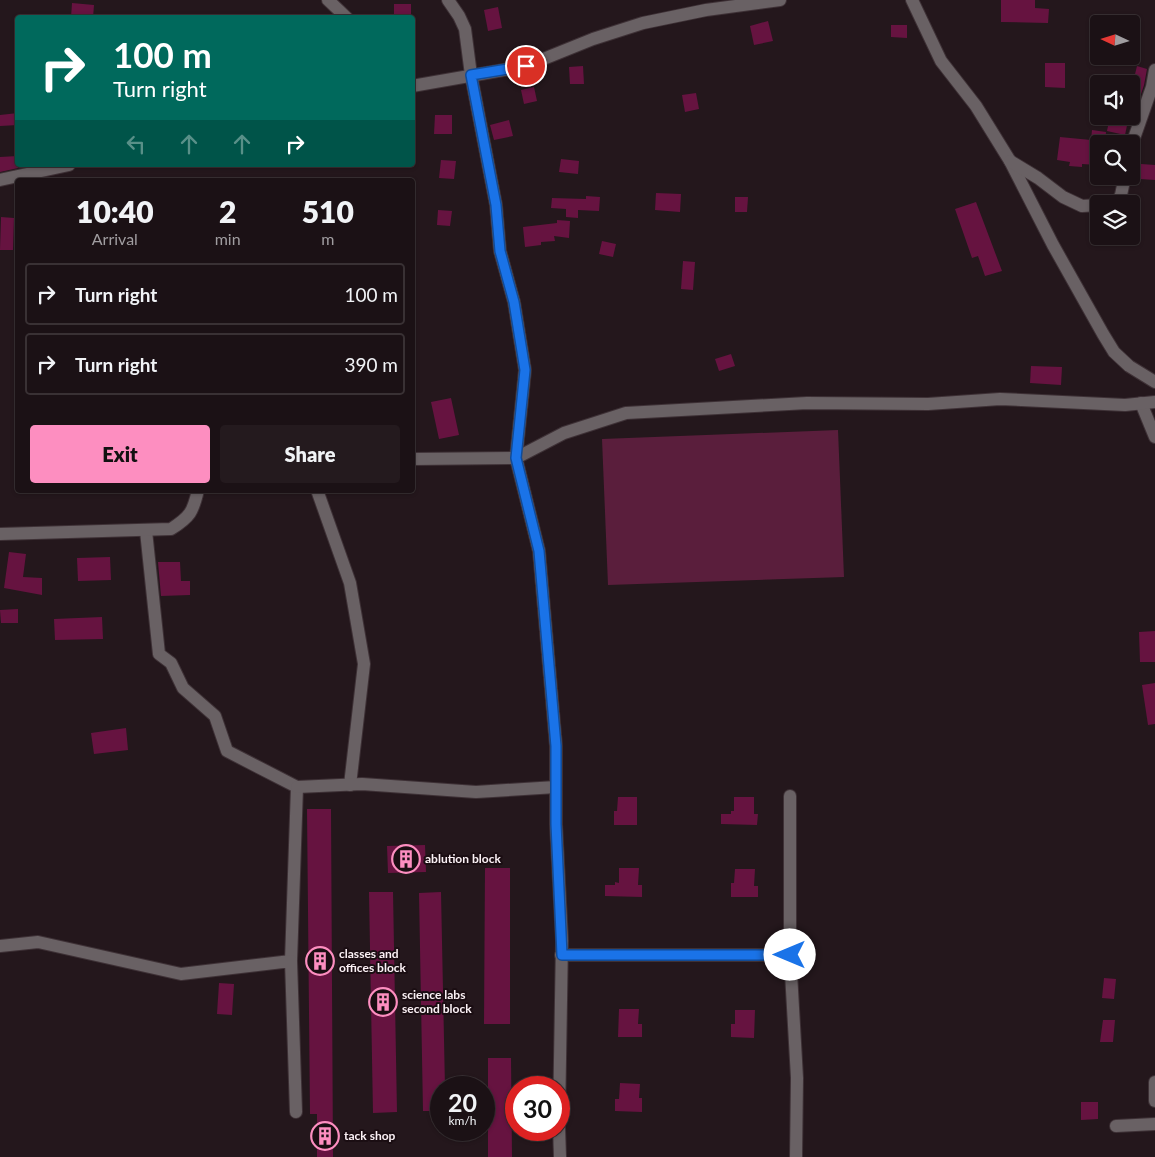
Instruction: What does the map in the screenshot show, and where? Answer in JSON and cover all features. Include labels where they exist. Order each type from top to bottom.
[{"type":"street","points":[[328,0],[344,15]]},
{"type":"street","points":[[448,0],[459,16],[464,29],[496,205],[500,251],[514,302],[525,370],[516,458],[539,551],[556,746],[556,824],[562,955],[560,1076]]},
{"type":"street","points":[[415,85],[526,66],[593,39],[643,23],[706,10],[780,0]]},
{"type":"street","points":[[912,0],[941,61],[976,106],[1010,161],[1053,245],[1114,352],[1129,366],[1155,382]]},
{"type":"street","points":[[1135,135],[1152,87],[1155,70]]},
{"type":"street","points":[[1010,161],[1038,178],[1063,197],[1082,206],[1090,206]]},
{"type":"street","points":[[0,180],[59,167]]},
{"type":"street","points":[[415,459],[516,458],[564,433],[626,413],[807,403],[928,404],[1000,399],[1125,404],[1155,402]]},
{"type":"street","points":[[1141,403],[1155,437]]},
{"type":"street","points":[[0,534],[171,529],[186,520],[195,504],[197,493]]},
{"type":"street","points":[[318,493],[350,583],[364,664],[350,785]]},
{"type":"street","points":[[146,531],[159,654],[171,663],[183,688],[216,716],[227,751],[297,787],[362,784],[476,792],[556,787]]},
{"type":"street","points":[[296,1112],[290,960],[297,787]]},
{"type":"street","points":[[790,796],[790,955],[797,1078],[796,1157]]},
{"type":"street","points":[[0,946],[38,942],[181,974],[290,960]]},
{"type":"street","points":[[562,955],[790,955]]},
{"type":"street","points":[[1155,1082],[1155,1101]]},
{"type":"street","points":[[1116,1126],[1155,1124]]},
{"type":"street","points":[[559,1141],[560,1157]]},
{"type":"shaded area","points":[[838,430],[844,577],[608,585],[602,439]]},
{"type":"building","points":[[1001,0],[1035,0],[1035,8],[1049,9],[1048,23],[1001,22]]},
{"type":"building","points":[[72,3],[94,5],[93,15],[71,15]]},
{"type":"building","points":[[394,4],[411,4],[411,15],[394,15]]},
{"type":"building","points":[[498,7],[502,28],[488,31],[484,10]]},
{"type":"building","points":[[768,21],[773,41],[754,45],[750,26]]},
{"type":"building","points":[[891,25],[907,25],[907,38],[891,37]]},
{"type":"building","points":[[1045,63],[1065,63],[1065,88],[1045,87]]},
{"type":"building","points":[[583,66],[584,84],[570,84],[569,67]]},
{"type":"building","points":[[1137,66],[1147,69],[1140,97],[1140,75],[1135,75]]},
{"type":"building","points":[[534,87],[537,101],[524,104],[521,90]]},
{"type":"building","points":[[696,93],[699,109],[685,112],[682,95]]},
{"type":"building","points":[[15,113],[15,125],[0,126],[0,115]]},
{"type":"building","points":[[435,115],[452,115],[452,134],[434,134]]},
{"type":"building","points":[[509,120],[513,136],[494,140],[490,125]]},
{"type":"building","points":[[1108,125],[1127,125],[1125,135],[1107,131]]},
{"type":"building","points":[[1092,130],[1106,132],[1106,135],[1092,135]]},
{"type":"building","points":[[1060,137],[1090,140],[1090,164],[1082,164],[1082,167],[1069,166],[1070,162],[1057,160]]},
{"type":"building","points":[[15,156],[15,167],[18,168],[0,172],[0,157]]},
{"type":"building","points":[[561,159],[579,161],[578,174],[559,172]]},
{"type":"building","points":[[441,160],[456,161],[454,179],[439,178]]},
{"type":"building","points":[[1141,164],[1155,165],[1155,180],[1140,179]]},
{"type":"building","points":[[656,193],[681,194],[680,212],[655,210]]},
{"type":"building","points":[[586,196],[600,197],[599,211],[578,210],[578,218],[566,217],[566,209],[551,208],[552,198],[586,199]]},
{"type":"building","points":[[735,197],[748,197],[747,212],[735,212]]},
{"type":"building","points":[[976,202],[1002,271],[985,276],[978,256],[972,258],[955,209]]},
{"type":"building","points":[[438,210],[452,211],[450,226],[437,225]]},
{"type":"building","points":[[1,217],[14,218],[13,250],[0,250]]},
{"type":"building","points":[[557,220],[570,221],[569,238],[554,236],[555,241],[541,242],[541,245],[525,247],[523,227],[557,223]]},
{"type":"building","points":[[602,241],[616,244],[613,257],[599,254]]},
{"type":"building","points":[[683,261],[695,262],[693,290],[681,289]]},
{"type":"building","points":[[731,354],[735,366],[719,371],[715,359]]},
{"type":"building","points":[[1031,366],[1062,367],[1061,385],[1030,383]]},
{"type":"building","points":[[451,398],[459,435],[439,439],[431,402]]},
{"type":"building","points":[[9,552],[26,554],[23,577],[42,578],[42,595],[4,588]]},
{"type":"building","points":[[110,557],[111,580],[78,581],[77,558]]},
{"type":"building","points":[[158,562],[180,562],[181,581],[190,581],[190,595],[161,596]]},
{"type":"building","points":[[18,609],[18,623],[1,623],[0,610]]},
{"type":"building","points":[[102,617],[103,639],[55,640],[54,619]]},
{"type":"building","points":[[1155,631],[1155,662],[1140,662],[1139,632]]},
{"type":"building","points":[[1155,683],[1155,724],[1148,725],[1142,685]]},
{"type":"building","points":[[126,728],[128,750],[94,754],[91,733]]},
{"type":"building","points":[[618,797],[637,797],[637,825],[614,825],[614,811],[617,811]]},
{"type":"building","points":[[734,797],[754,797],[754,814],[758,814],[757,825],[721,824],[721,814],[731,814],[731,811],[734,811]]},
{"type":"building","name":"classes and offices block","points":[[307,809],[331,809],[333,1157],[317,1157],[317,1114],[310,1114]]},
{"type":"building","name":"ablution block","points":[[425,845],[426,872],[388,873],[387,846]]},
{"type":"building","points":[[485,868],[510,868],[510,1024],[484,1024]]},
{"type":"building","points":[[619,868],[639,868],[638,885],[642,885],[642,897],[605,896],[605,885],[615,885],[615,882],[619,883]]},
{"type":"building","points":[[735,869],[755,869],[754,886],[758,886],[758,897],[731,897],[731,883],[734,883]]},
{"type":"building","name":"science labs second block","points":[[369,892],[393,892],[397,1112],[373,1113]]},
{"type":"building","points":[[441,892],[445,1076],[430,1076],[430,1111],[423,1111],[419,893]]},
{"type":"building","points":[[1104,978],[1116,979],[1114,999],[1102,998]]},
{"type":"building","points":[[219,983],[234,984],[232,1015],[217,1014]]},
{"type":"building","points":[[619,1009],[639,1009],[638,1024],[642,1024],[642,1037],[618,1037]]},
{"type":"building","points":[[735,1010],[755,1010],[754,1038],[731,1037],[731,1024],[735,1024]]},
{"type":"building","points":[[1103,1020],[1115,1020],[1113,1042],[1100,1042]]},
{"type":"building","points":[[488,1058],[511,1058],[511,1076],[505,1076],[505,1141],[512,1141],[512,1157],[488,1157],[488,1141],[495,1141],[495,1076],[488,1076]]},
{"type":"building","points":[[620,1083],[640,1084],[639,1098],[642,1098],[642,1112],[615,1111],[615,1099],[619,1099]]},
{"type":"building","points":[[1081,1102],[1098,1102],[1098,1119],[1081,1120]]},
{"type":"place","name":"ablution block","points":[[406,859]]},
{"type":"place","name":"classes and offices block","points":[[320,961]]},
{"type":"place","name":"science labs second block","points":[[383,1002]]},
{"type":"place","name":"tack shop","points":[[325,1136]]},
{"type":"route","points":[[526,66],[471,75],[496,205],[500,251],[514,302],[525,370],[516,458],[539,551],[556,746],[556,824],[562,955],[790,955]]}]
